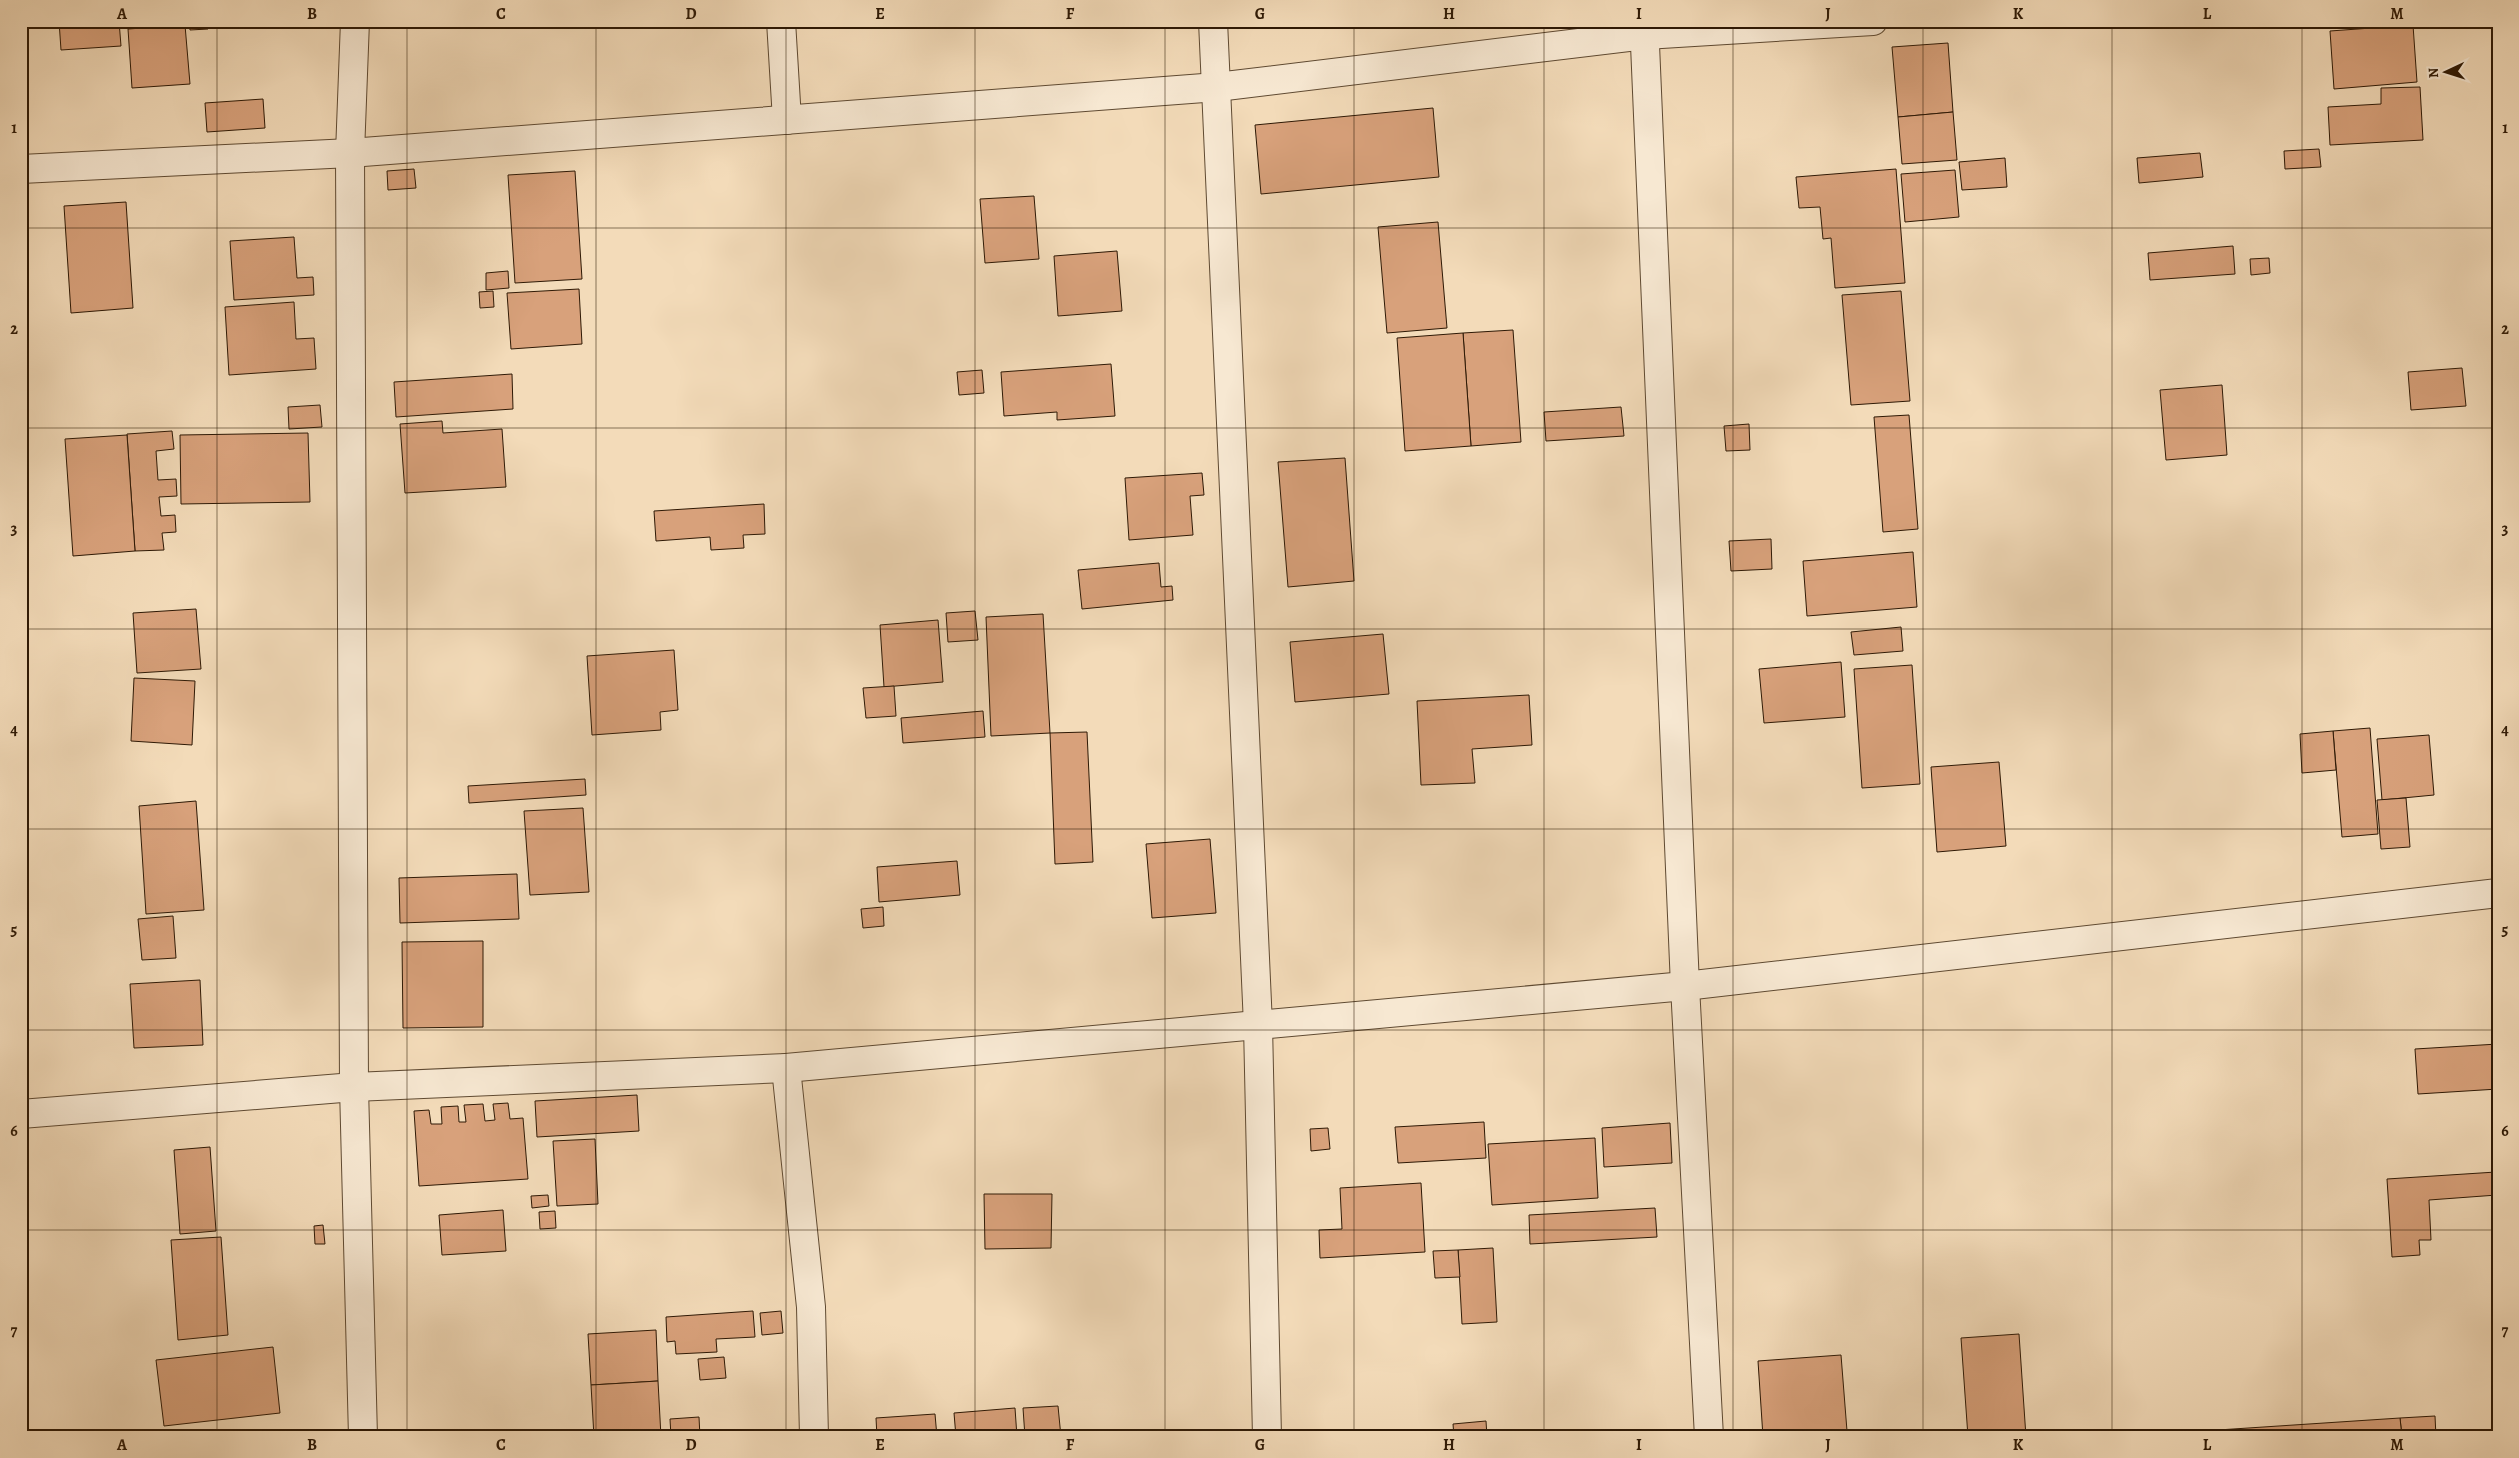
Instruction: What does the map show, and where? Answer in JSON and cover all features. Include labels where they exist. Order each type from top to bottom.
[{"type":"street","points":[[355,21],[350,153],[354,1087],[363,1437]]},
{"type":"street","points":[[781,21],[787,120]]},
{"type":"street","points":[[1213,21],[1258,1025],[1267,1437]]},
{"type":"street","points":[[21,169],[350,153],[1216,87],[1645,28],[1873,21]]},
{"type":"street","points":[[1645,28],[1685,986],[1709,1437]]},
{"type":"street","points":[[21,1114],[354,1087],[786,1068],[1685,986],[2498,893]]},
{"type":"street","points":[[786,1068],[810,1307],[814,1437]]},
{"type":"building","points":[[59,21],[119,21],[121,46],[61,50]]},
{"type":"building","points":[[189,21],[208,21],[208,29],[190,30]]},
{"type":"building","points":[[230,21],[248,21],[249,25],[230,26]]},
{"type":"building","points":[[538,21],[574,21],[574,25],[539,28]]},
{"type":"building","points":[[1090,21],[1163,21],[1090,26]]},
{"type":"building","points":[[185,25],[190,84],[132,88],[128,29]]},
{"type":"building","points":[[2413,25],[2417,82],[2334,89],[2330,31]]},
{"type":"building","points":[[1948,43],[1953,112],[1898,117],[1892,47]]},
{"type":"building","points":[[2420,87],[2423,140],[2330,145],[2328,107],[2381,104],[2381,88]]},
{"type":"building","points":[[263,99],[265,128],[207,132],[205,103]]},
{"type":"building","points":[[1433,108],[1439,177],[1261,194],[1255,125]]},
{"type":"building","points":[[1953,112],[1957,160],[1902,164],[1898,117]]},
{"type":"building","points":[[2319,149],[2321,167],[2285,169],[2284,151]]},
{"type":"building","points":[[2200,153],[2203,177],[2139,183],[2137,158]]},
{"type":"building","points":[[2005,158],[2007,187],[1962,190],[1959,162]]},
{"type":"building","points":[[414,169],[416,188],[388,190],[387,171]]},
{"type":"building","points":[[1896,169],[1905,283],[1835,288],[1831,238],[1823,239],[1820,207],[1799,208],[1796,177]]},
{"type":"building","points":[[1955,170],[1959,217],[1905,222],[1901,174]]},
{"type":"building","points":[[575,171],[582,279],[515,283],[508,175]]},
{"type":"building","points":[[1034,196],[1039,259],[985,263],[980,199]]},
{"type":"building","points":[[126,202],[133,308],[71,313],[64,206]]},
{"type":"building","points":[[1438,222],[1447,328],[1387,333],[1378,227]]},
{"type":"building","points":[[294,237],[297,278],[313,277],[314,295],[234,300],[230,241]]},
{"type":"building","points":[[2233,246],[2235,274],[2150,280],[2148,253]]},
{"type":"building","points":[[1117,251],[1122,311],[1058,316],[1054,256]]},
{"type":"building","points":[[2269,258],[2270,273],[2251,275],[2250,259]]},
{"type":"building","points":[[508,271],[509,288],[486,290],[486,273]]},
{"type":"building","points":[[579,289],[582,344],[511,349],[507,293]]},
{"type":"building","points":[[493,291],[494,307],[480,308],[479,292]]},
{"type":"building","points":[[1901,291],[1910,401],[1851,405],[1842,295]]},
{"type":"building","points":[[294,302],[296,339],[314,338],[316,369],[229,375],[225,307]]},
{"type":"building","points":[[1513,330],[1521,442],[1471,446],[1463,333]]},
{"type":"building","points":[[1463,333],[1471,446],[1405,451],[1397,338]]},
{"type":"building","points":[[1111,364],[1115,416],[1057,420],[1057,412],[1004,416],[1001,372]]},
{"type":"building","points":[[2462,368],[2466,406],[2411,410],[2408,372]]},
{"type":"building","points":[[982,370],[984,393],[959,395],[957,372]]},
{"type":"building","points":[[512,374],[513,409],[396,417],[394,382]]},
{"type":"building","points":[[2222,385],[2227,455],[2166,460],[2160,390]]},
{"type":"building","points":[[320,405],[322,427],[289,429],[288,407]]},
{"type":"building","points":[[1621,407],[1624,436],[1546,441],[1544,412]]},
{"type":"building","points":[[1909,415],[1918,529],[1883,532],[1874,417]]},
{"type":"building","points":[[442,421],[443,433],[502,429],[506,487],[405,493],[400,424]]},
{"type":"building","points":[[1749,424],[1750,450],[1726,451],[1724,426]]},
{"type":"building","points":[[172,431],[174,449],[156,451],[158,480],[176,479],[177,496],[159,497],[161,516],[175,515],[176,532],[162,533],[164,550],[135,551],[127,434]]},
{"type":"building","points":[[308,433],[310,502],[181,504],[180,435]]},
{"type":"building","points":[[127,435],[135,551],[73,556],[65,439]]},
{"type":"building","points":[[1345,458],[1354,581],[1288,587],[1278,462]]},
{"type":"building","points":[[1202,473],[1204,495],[1190,496],[1193,535],[1129,540],[1125,478]]},
{"type":"building","points":[[764,504],[765,534],[743,535],[744,548],[711,550],[710,537],[656,541],[654,511]]},
{"type":"building","points":[[1771,539],[1772,569],[1731,571],[1729,541]]},
{"type":"building","points":[[1913,552],[1917,607],[1807,616],[1803,561]]},
{"type":"building","points":[[1159,563],[1161,587],[1172,586],[1173,600],[1082,609],[1078,570]]},
{"type":"building","points":[[196,609],[201,669],[137,673],[133,613]]},
{"type":"building","points":[[975,611],[978,640],[948,642],[946,613]]},
{"type":"building","points":[[1043,614],[1050,733],[991,736],[986,617]]},
{"type":"building","points":[[938,620],[943,682],[884,687],[880,625]]},
{"type":"building","points":[[1901,627],[1903,651],[1854,655],[1851,632]]},
{"type":"building","points":[[1383,634],[1389,694],[1295,702],[1290,642]]},
{"type":"building","points":[[674,650],[678,710],[660,712],[661,730],[592,735],[587,656]]},
{"type":"building","points":[[1841,662],[1845,717],[1764,723],[1759,669]]},
{"type":"building","points":[[1912,665],[1920,784],[1862,788],[1854,669]]},
{"type":"building","points":[[134,678],[195,681],[192,745],[131,741]]},
{"type":"building","points":[[894,686],[896,716],[866,718],[863,688]]},
{"type":"building","points":[[1529,695],[1532,745],[1472,749],[1475,783],[1421,785],[1417,701]]},
{"type":"building","points":[[983,711],[985,737],[903,743],[901,718]]},
{"type":"building","points":[[2370,728],[2378,834],[2342,837],[2333,731]]},
{"type":"building","points":[[2333,731],[2336,770],[2302,773],[2300,734]]},
{"type":"building","points":[[1087,732],[1093,862],[1055,864],[1050,733]]},
{"type":"building","points":[[2429,735],[2434,795],[2382,800],[2377,739]]},
{"type":"building","points":[[1999,762],[2006,846],[1937,852],[1931,767]]},
{"type":"building","points":[[585,779],[586,795],[469,803],[468,786]]},
{"type":"building","points":[[2406,798],[2410,847],[2381,849],[2377,800]]},
{"type":"building","points":[[196,801],[204,910],[146,914],[139,806]]},
{"type":"building","points":[[583,808],[589,892],[530,895],[524,811]]},
{"type":"building","points":[[1210,839],[1216,913],[1152,918],[1146,844]]},
{"type":"building","points":[[957,861],[960,895],[879,902],[877,867]]},
{"type":"building","points":[[517,874],[519,919],[400,923],[399,878]]},
{"type":"building","points":[[883,907],[884,926],[863,928],[861,909]]},
{"type":"building","points":[[173,916],[176,958],[142,960],[138,919]]},
{"type":"building","points":[[483,941],[483,1027],[403,1028],[402,942]]},
{"type":"building","points":[[200,980],[203,1045],[134,1048],[130,984]]},
{"type":"building","points":[[2498,1044],[2498,1089],[2418,1094],[2415,1049]]},
{"type":"building","points":[[637,1095],[639,1131],[537,1137],[535,1101]]},
{"type":"building","points":[[508,1103],[510,1119],[523,1118],[528,1179],[419,1186],[414,1111],[429,1110],[431,1124],[442,1124],[441,1107],[458,1106],[459,1122],[466,1122],[464,1105],[483,1104],[485,1121],[495,1120],[493,1104]]},
{"type":"building","points":[[1484,1122],[1486,1158],[1398,1163],[1395,1127]]},
{"type":"building","points":[[1670,1123],[1672,1163],[1604,1167],[1602,1128]]},
{"type":"building","points":[[1328,1128],[1330,1149],[1311,1151],[1310,1129]]},
{"type":"building","points":[[1595,1138],[1598,1198],[1492,1205],[1488,1144]]},
{"type":"building","points":[[595,1139],[598,1204],[557,1206],[553,1141]]},
{"type":"building","points":[[210,1147],[216,1231],[180,1234],[174,1150]]},
{"type":"building","points":[[2496,1172],[2497,1195],[2429,1200],[2431,1240],[2419,1240],[2420,1255],[2392,1257],[2387,1179]]},
{"type":"building","points":[[1421,1183],[1425,1252],[1320,1258],[1319,1230],[1342,1229],[1340,1188]]},
{"type":"building","points":[[984,1194],[1052,1194],[1051,1248],[985,1249]]},
{"type":"building","points":[[548,1195],[549,1206],[532,1208],[531,1196]]},
{"type":"building","points":[[1655,1208],[1657,1237],[1530,1244],[1529,1215]]},
{"type":"building","points":[[503,1210],[506,1251],[442,1255],[439,1215]]},
{"type":"building","points":[[555,1211],[556,1228],[540,1229],[539,1212]]},
{"type":"building","points":[[323,1225],[325,1244],[315,1244],[314,1226]]},
{"type":"building","points":[[221,1237],[228,1335],[178,1340],[171,1240]]},
{"type":"building","points":[[1493,1248],[1497,1322],[1462,1324],[1458,1250]]},
{"type":"building","points":[[1458,1250],[1460,1277],[1435,1278],[1433,1251]]},
{"type":"building","points":[[753,1311],[755,1337],[716,1339],[717,1352],[676,1354],[675,1341],[667,1342],[666,1317]]},
{"type":"building","points":[[781,1311],[783,1333],[762,1335],[760,1313]]},
{"type":"building","points":[[656,1330],[658,1381],[591,1385],[588,1334]]},
{"type":"building","points":[[2019,1334],[2026,1437],[1968,1437],[1961,1338]]},
{"type":"building","points":[[273,1347],[280,1413],[164,1426],[156,1360]]},
{"type":"building","points":[[1841,1355],[1847,1431],[1763,1437],[1758,1361]]},
{"type":"building","points":[[724,1357],[726,1378],[700,1380],[698,1359]]},
{"type":"building","points":[[658,1381],[661,1437],[594,1437],[591,1385]]},
{"type":"building","points":[[1058,1406],[1061,1437],[1025,1437],[1023,1408]]},
{"type":"building","points":[[1015,1408],[1017,1437],[956,1437],[954,1413]]},
{"type":"building","points":[[935,1414],[937,1437],[877,1437],[876,1418]]},
{"type":"building","points":[[2435,1416],[2436,1437],[2402,1437],[2400,1418]]},
{"type":"building","points":[[699,1417],[700,1437],[671,1437],[670,1419]]},
{"type":"building","points":[[2400,1418],[2402,1437],[2218,1437],[2218,1430]]},
{"type":"building","points":[[1486,1421],[1487,1437],[1454,1437],[1453,1424]]}]
